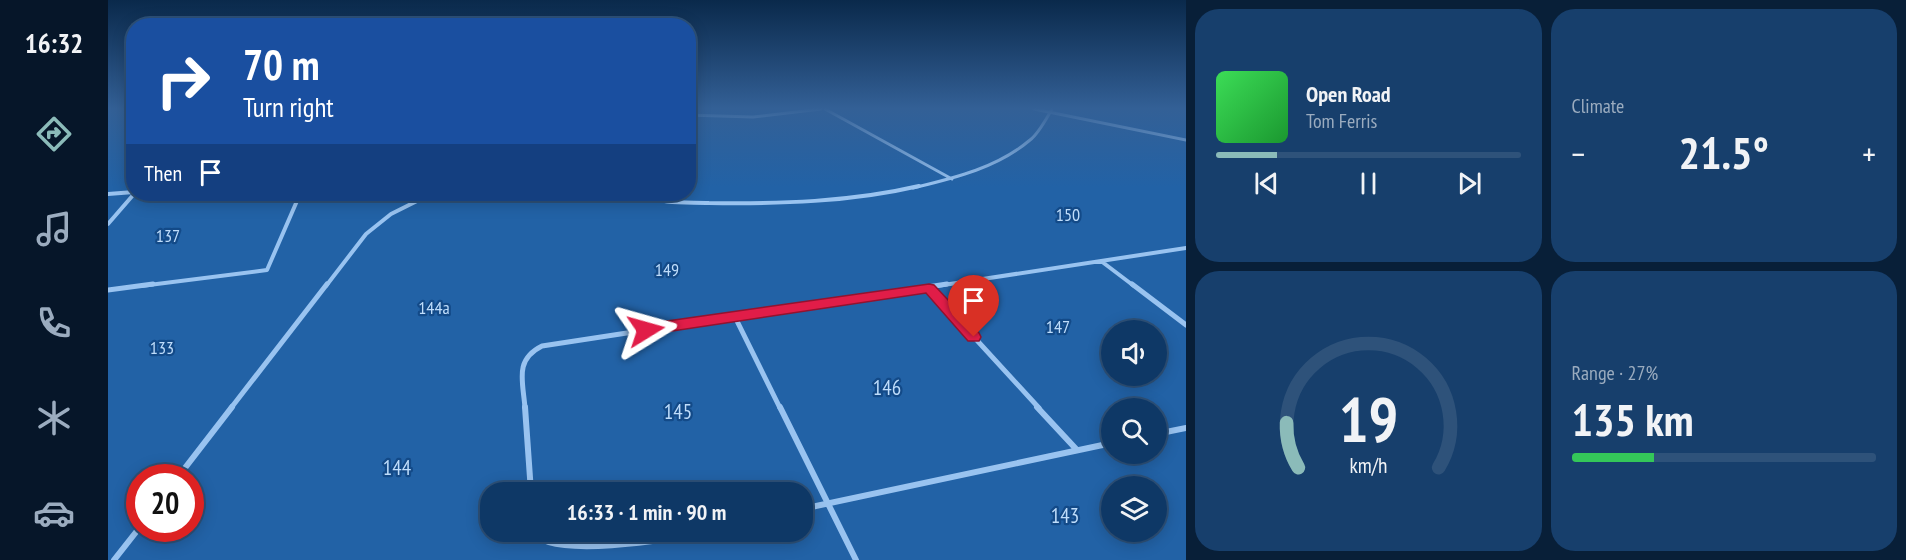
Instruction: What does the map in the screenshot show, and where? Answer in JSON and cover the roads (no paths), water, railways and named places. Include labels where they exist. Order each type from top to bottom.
[{"type":"lane","points":[[871,135],[952,179]]},
{"type":"lane","points":[[675,201],[787,202],[891,192],[952,179],[981,168],[1029,142],[1034,135]]},
{"type":"lane","points":[[1164,135],[1186,140]]},
{"type":"lane","points":[[108,194],[126,193]]},
{"type":"lane","points":[[108,224],[127,201]]},
{"type":"lane","points":[[108,291],[267,270],[297,201]]},
{"type":"lane","points":[[188,464],[366,234],[392,214],[417,201]]},
{"type":"lane","points":[[530,482],[522,365],[528,353],[557,342],[1186,248]]},
{"type":"lane","points":[[1101,261],[1186,325]]},
{"type":"lane","points":[[929,288],[1077,450]]},
{"type":"lane","points":[[735,317],[856,560]]},
{"type":"lane","points":[[1167,432],[1186,428]]},
{"type":"lane","points":[[813,506],[1101,445]]},
{"type":"lane","points":[[114,560],[128,542]]},
{"type":"lane","points":[[537,542],[546,553]]},
{"type":"lane","points":[[610,554],[662,542]]},
{"type":"park label","name":"150","points":[[1068,214]]},
{"type":"park label","name":"137","points":[[168,235]]},
{"type":"park label","name":"149","points":[[667,269]]},
{"type":"park label","name":"144a","points":[[434,307]]},
{"type":"park label","name":"147","points":[[1058,326]]},
{"type":"park label","name":"133","points":[[162,347]]},
{"type":"park label","name":"146","points":[[887,387]]},
{"type":"park label","name":"145","points":[[678,411]]},
{"type":"park label","name":"144","points":[[397,467]]},
{"type":"park label","name":"143","points":[[1065,515]]}]
